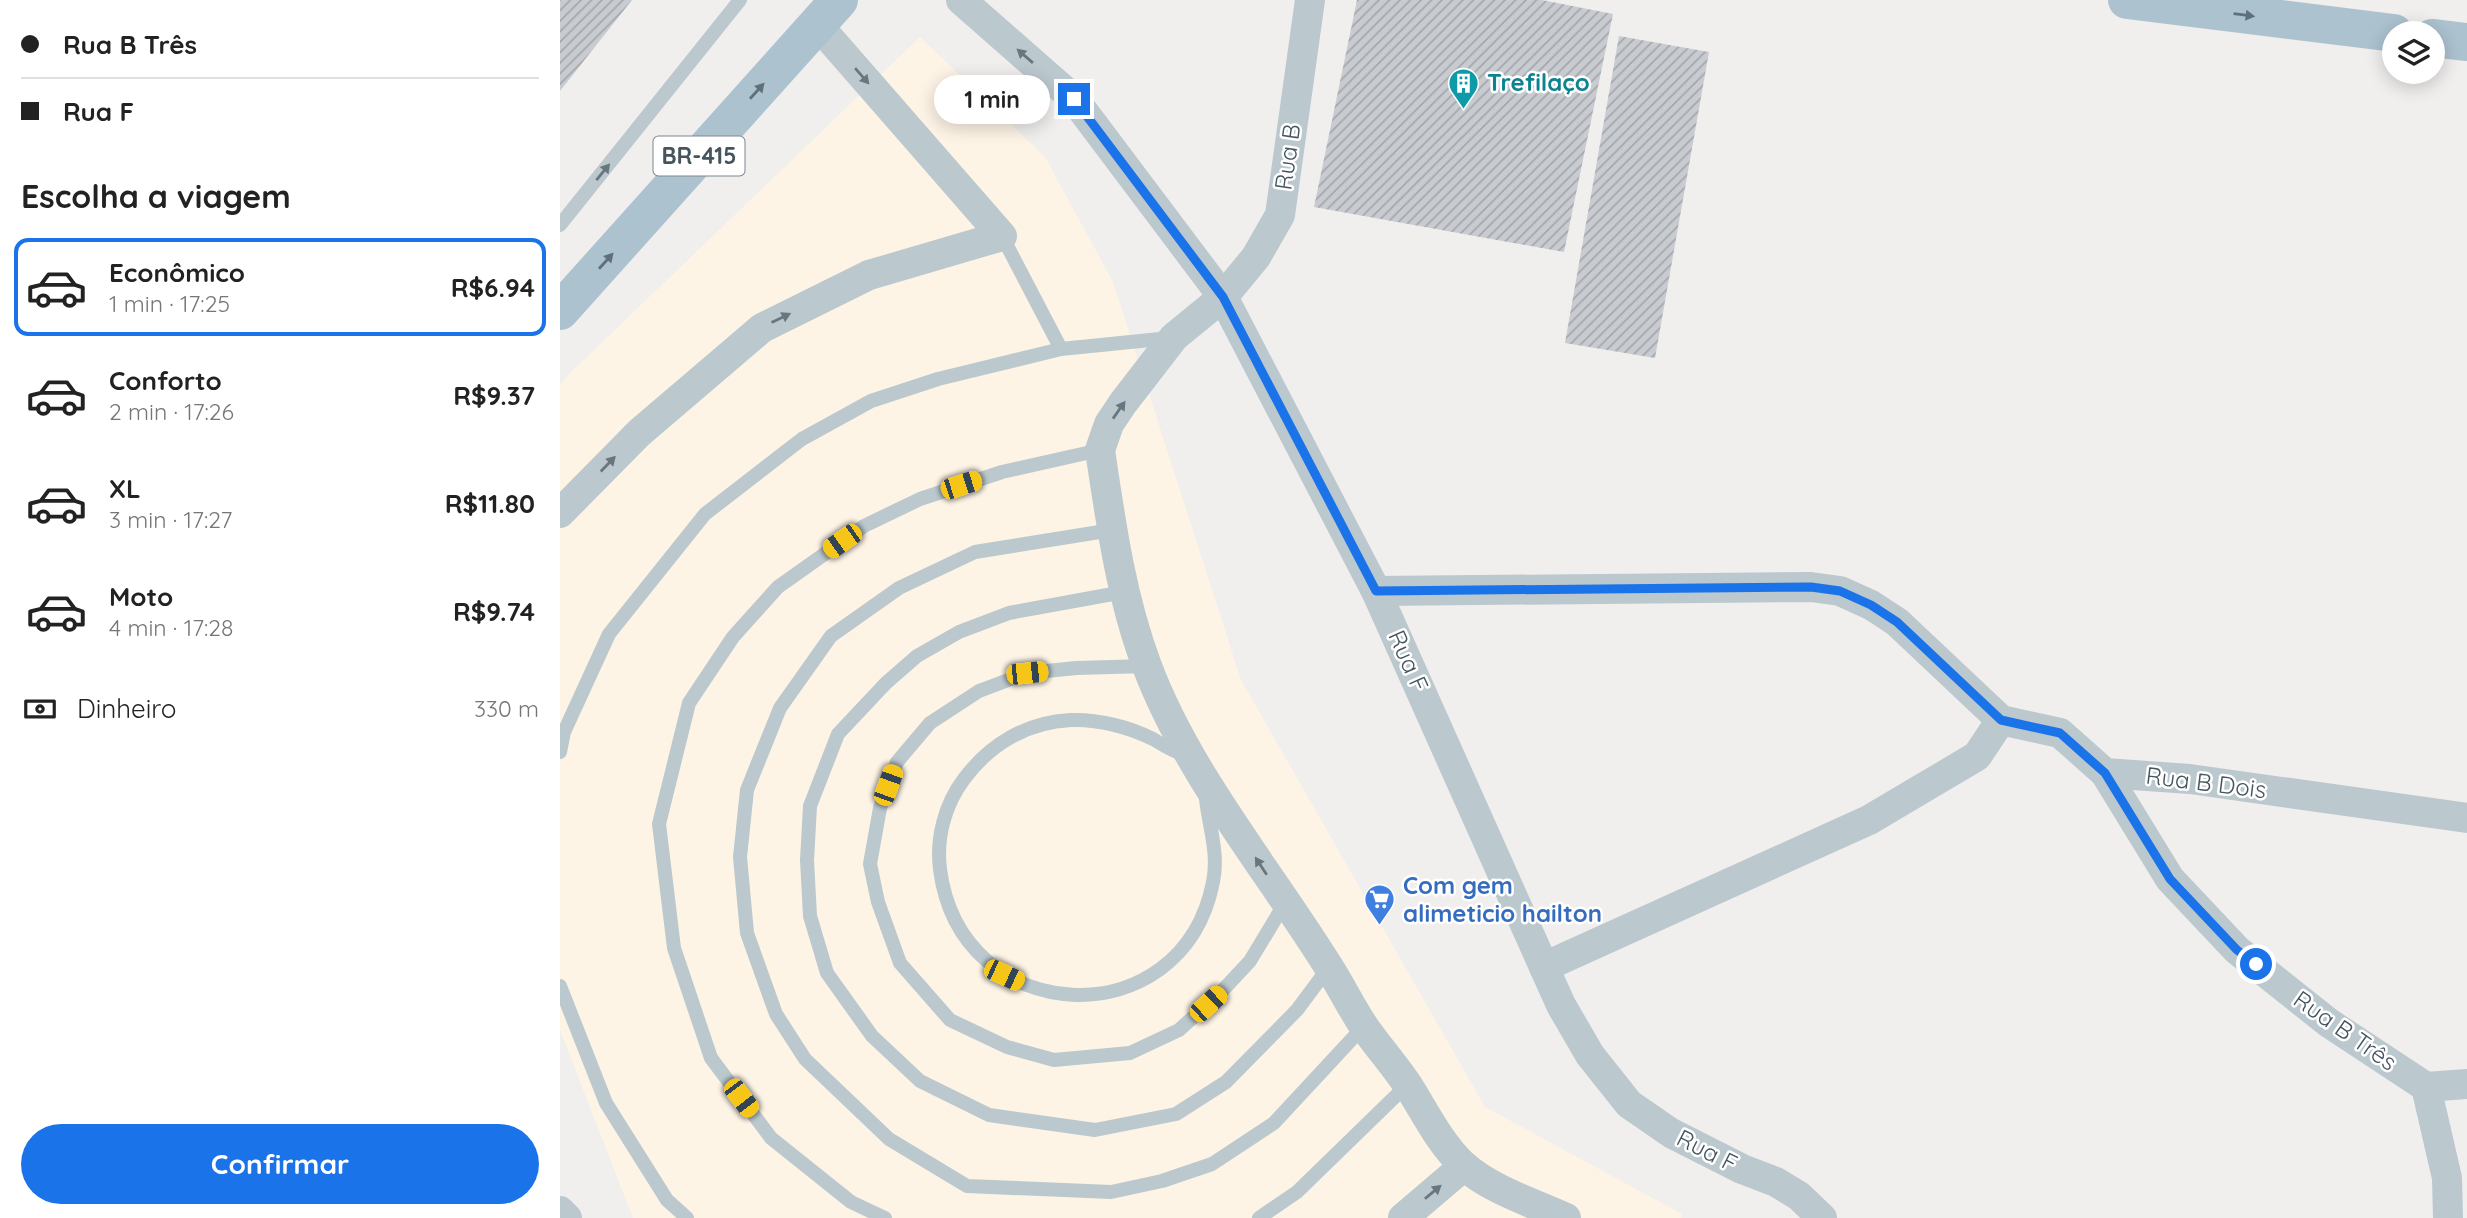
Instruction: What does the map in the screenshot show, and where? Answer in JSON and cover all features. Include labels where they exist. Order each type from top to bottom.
[{"type":"main road","points":[[2127,0],[2382,32]]},
{"type":"main road","name":"BR-415","points":[[560,311],[828,12]]},
{"type":"main road","points":[[2445,40],[2467,43]]},
{"type":"street","name":"Rua F","points":[[961,0],[1074,99],[1223,297],[1376,591],[1561,1004],[1590,1055],[1629,1104],[1671,1133],[1742,1169],[1776,1182],[1799,1196],[1822,1218]]},
{"type":"street","name":"Rua B","points":[[1100,450],[1109,424],[1174,337],[1223,297],[1256,257],[1280,215],[1310,0]]},
{"type":"street","points":[[560,513],[639,433],[762,328],[869,275],[1002,236],[828,12]]},
{"type":"street","points":[[1100,450],[1124,592],[1147,666],[1192,756],[1285,904],[1329,967],[1364,1026],[1407,1085],[1439,1137],[1464,1166],[1488,1182],[1566,1218]]},
{"type":"street","points":[[1376,591],[1811,587],[1840,591],[1871,605],[1897,622],[2001,720],[2060,733],[2105,773]]},
{"type":"street","points":[[1544,967],[1869,820],[1978,756],[2001,720]]},
{"type":"street","name":"Rua B Dois","points":[[2105,773],[2190,779],[2467,818]]},
{"type":"street","name":"Rua B Três","points":[[2105,773],[2170,879],[2237,950],[2329,1023],[2426,1087]]},
{"type":"street","points":[[2448,1218],[2447,1178],[2426,1087],[2467,1084]]},
{"type":"street","points":[[1403,1218],[1464,1166]]},
{"type":"street","points":[[560,1211],[567,1218]]},
{"type":"lane","points":[[560,225],[740,0]]},
{"type":"lane","points":[[1002,236],[1061,349]]},
{"type":"lane","points":[[560,751],[564,732],[609,634],[705,514],[802,439],[872,401],[938,379],[1061,349],[1174,337]]},
{"type":"lane","points":[[885,1218],[851,1202],[771,1138],[711,1058],[674,948],[659,824],[689,704],[733,637],[778,587],[864,526],[920,499],[1002,472],[1100,450]]},
{"type":"lane","points":[[1112,530],[975,552],[899,589],[831,636],[780,708],[747,790],[740,857],[747,933],[776,1014],[805,1059],[889,1139],[967,1186],[1111,1192],[1162,1181],[1212,1164],[1274,1123],[1364,1026]]},
{"type":"lane","points":[[1124,592],[1009,613],[959,632],[917,656],[886,683],[838,734],[810,806],[807,860],[810,916],[827,974],[872,1036],[920,1081],[989,1115],[1095,1130],[1176,1114],[1226,1082],[1297,1010],[1329,967]]},
{"type":"lane","points":[[1147,666],[1076,668],[1027,673],[979,691],[930,723],[897,762],[880,808],[870,864],[878,902],[900,962],[950,1020],[1007,1047],[1054,1060],[1130,1053],[1180,1030],[1222,991],[1250,961],[1285,904]]},
{"type":"lane","points":[[1192,756],[1175,753],[1152,738],[1125,728],[1072,720],[1045,723],[1020,732],[996,746],[976,763],[960,785],[947,809],[941,835],[939,862],[943,889],[952,915],[965,938],[983,958],[1004,975],[1029,987],[1055,994],[1082,996],[1109,992],[1135,984],[1158,970],[1186,942],[1207,907],[1213,881],[1215,853],[1206,801],[1209,783]]},
{"type":"lane","points":[[560,986],[606,1103],[667,1200],[687,1218]]},
{"type":"lane","points":[[1259,1218],[1297,1192],[1407,1085]]},
{"type":"shaded area","points":[[920,37],[1045,157],[1113,282],[1241,680],[1485,1107],[1682,1214],[1681,1218],[633,1218],[560,1030],[560,385]]},
{"type":"building","points":[[560,0],[632,0],[560,91]]},
{"type":"building","name":"Trefilaço","points":[[1357,0],[1542,0],[1613,14],[1564,252],[1314,207]]},
{"type":"building","points":[[1619,36],[1709,52],[1655,358],[1565,343]]},
{"type":"place","name":"Trefilaço","points":[[1464,110]]},
{"type":"place","name":"Com gem alimeticio hailton","points":[[1380,927]]},
{"type":"route","points":[[1074,99],[1223,297],[1376,591],[1811,587],[1840,591],[1871,605],[1897,622],[2001,720],[2060,733],[2105,773],[2170,879],[2237,950],[2256,964]]}]
